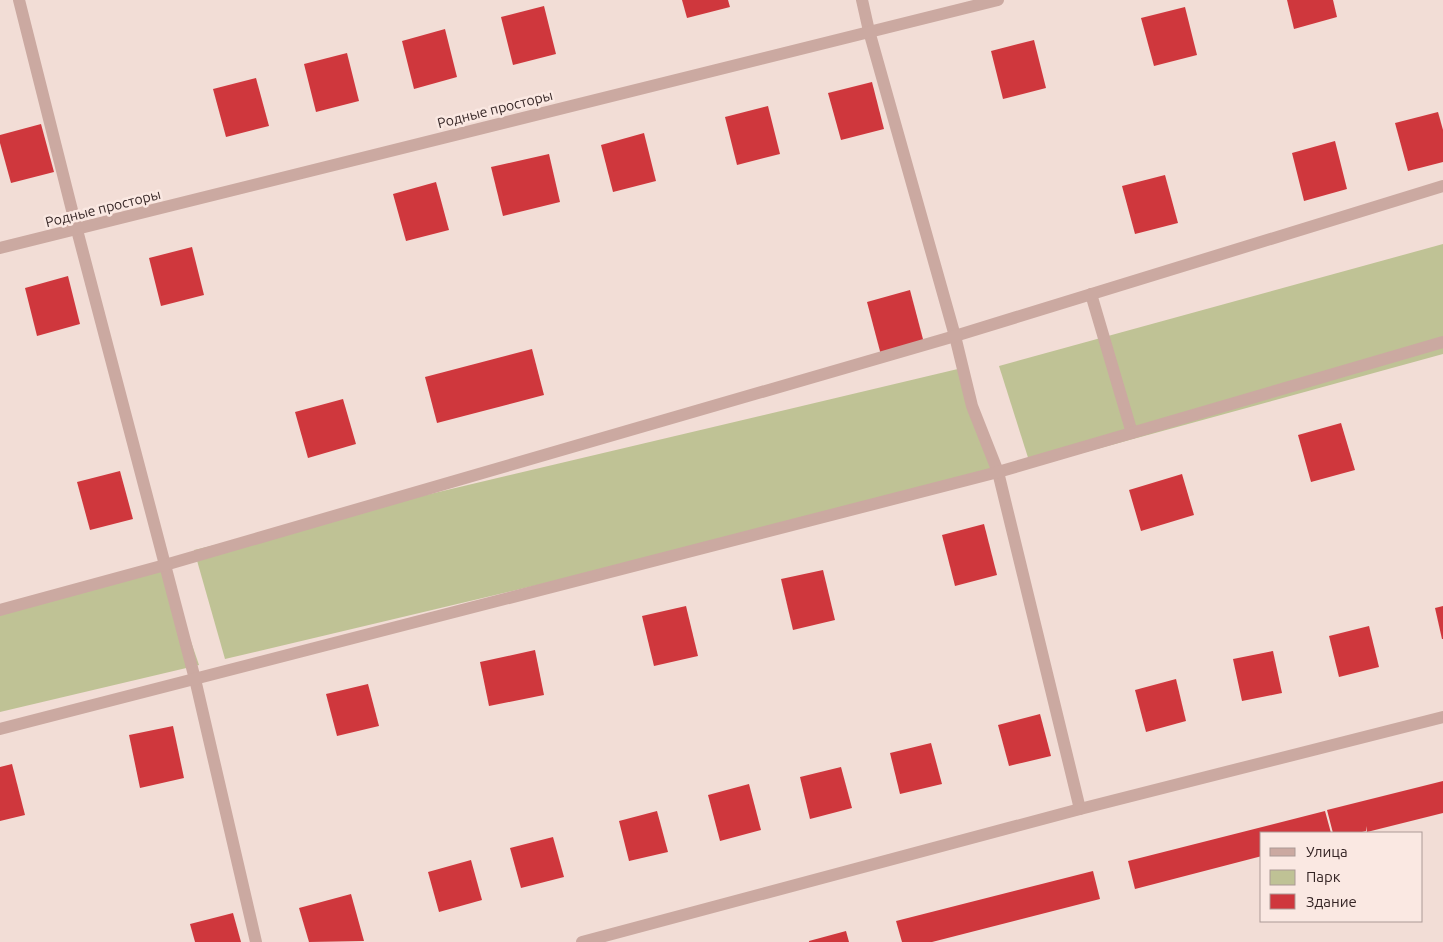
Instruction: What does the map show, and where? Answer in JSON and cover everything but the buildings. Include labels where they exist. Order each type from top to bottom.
[{"type":"street","points":[[19,0],[195,680],[256,942]]},
{"type":"street","points":[[862,0],[972,406],[998,472],[1080,809]]},
{"type":"street","name":"Родные просторы","points":[[0,248],[998,0]]},
{"type":"street","points":[[0,610],[165,565],[954,336],[1443,186]]},
{"type":"street","points":[[1091,294],[1132,433]]},
{"type":"street","points":[[0,729],[998,472],[1443,342]]},
{"type":"street","points":[[582,942],[1080,809],[1443,716]]},
{"type":"green space","points":[[1443,244],[1443,354],[1031,467],[999,366]]},
{"type":"green space","points":[[962,368],[994,477],[225,659],[194,550]]},
{"type":"green space","points":[[166,569],[199,665],[0,712],[0,612]]}]
